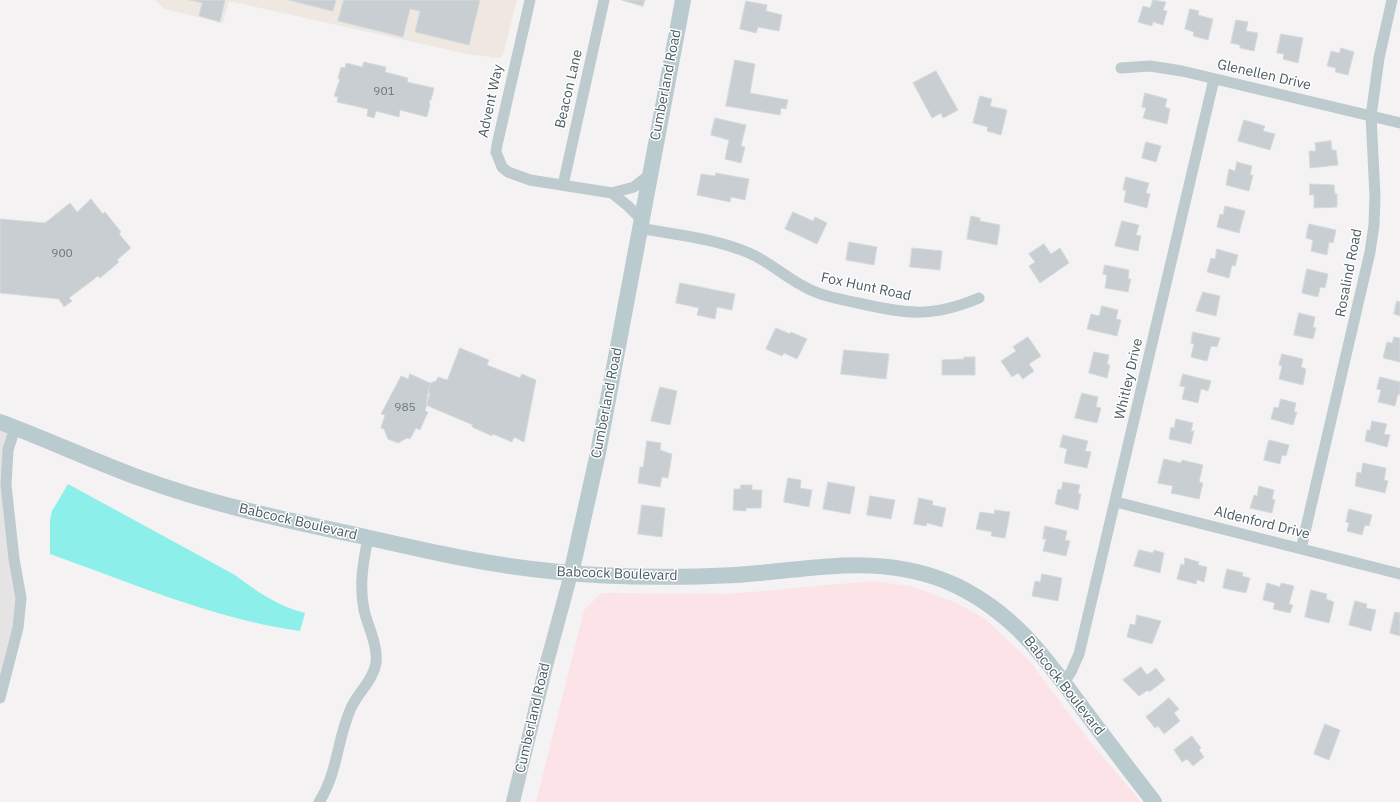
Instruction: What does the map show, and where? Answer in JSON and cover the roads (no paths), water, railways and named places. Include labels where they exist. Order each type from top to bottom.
[{"type":"main road","name":"Cumberland Road","points":[[571,574],[598,453],[683,0]]},
{"type":"main road","name":"Babcock Boulevard","points":[[0,422],[136,477],[190,495],[281,519],[462,558],[571,574],[705,576],[776,572],[818,566],[850,564],[892,566],[938,578],[976,596],[998,611],[1031,640],[1154,802]]},
{"type":"street","name":"Advent Way","points":[[530,0],[496,152],[502,166],[508,172],[530,180],[612,193],[634,187],[649,175]]},
{"type":"street","name":"Beacon Lane","points":[[563,185],[604,0]]},
{"type":"street","name":"Rosalind Road","points":[[1301,549],[1370,252],[1374,225],[1375,196],[1371,116],[1379,58],[1392,0]]},
{"type":"street","name":"Glenellen Drive","points":[[1121,68],[1150,66],[1182,71],[1400,123]]},
{"type":"street","name":"Whitley Drive","points":[[1064,682],[1080,654],[1214,79]]},
{"type":"street","name":"Advent Way","points":[[612,193],[628,206],[640,224]]},
{"type":"street","name":"Fox Hunt Road","points":[[640,224],[735,247],[764,261],[813,292],[826,297],[914,313],[939,311],[958,307],[979,298]]},
{"type":"street","points":[[0,698],[18,628],[21,598],[14,559],[6,485],[8,450],[15,428]]},
{"type":"street","name":"Aldenford Drive","points":[[1116,502],[1400,574]]},
{"type":"street","points":[[319,802],[331,779],[349,713],[367,684],[376,662],[375,648],[364,611],[361,589],[368,538]]},
{"type":"street","name":"Cumberland Road","points":[[513,802],[549,651],[571,574]]},
{"type":"water","points":[[68,484],[235,575],[277,603],[305,613],[300,631],[236,618],[205,609],[142,588],[50,554],[50,520],[52,511]]}]
